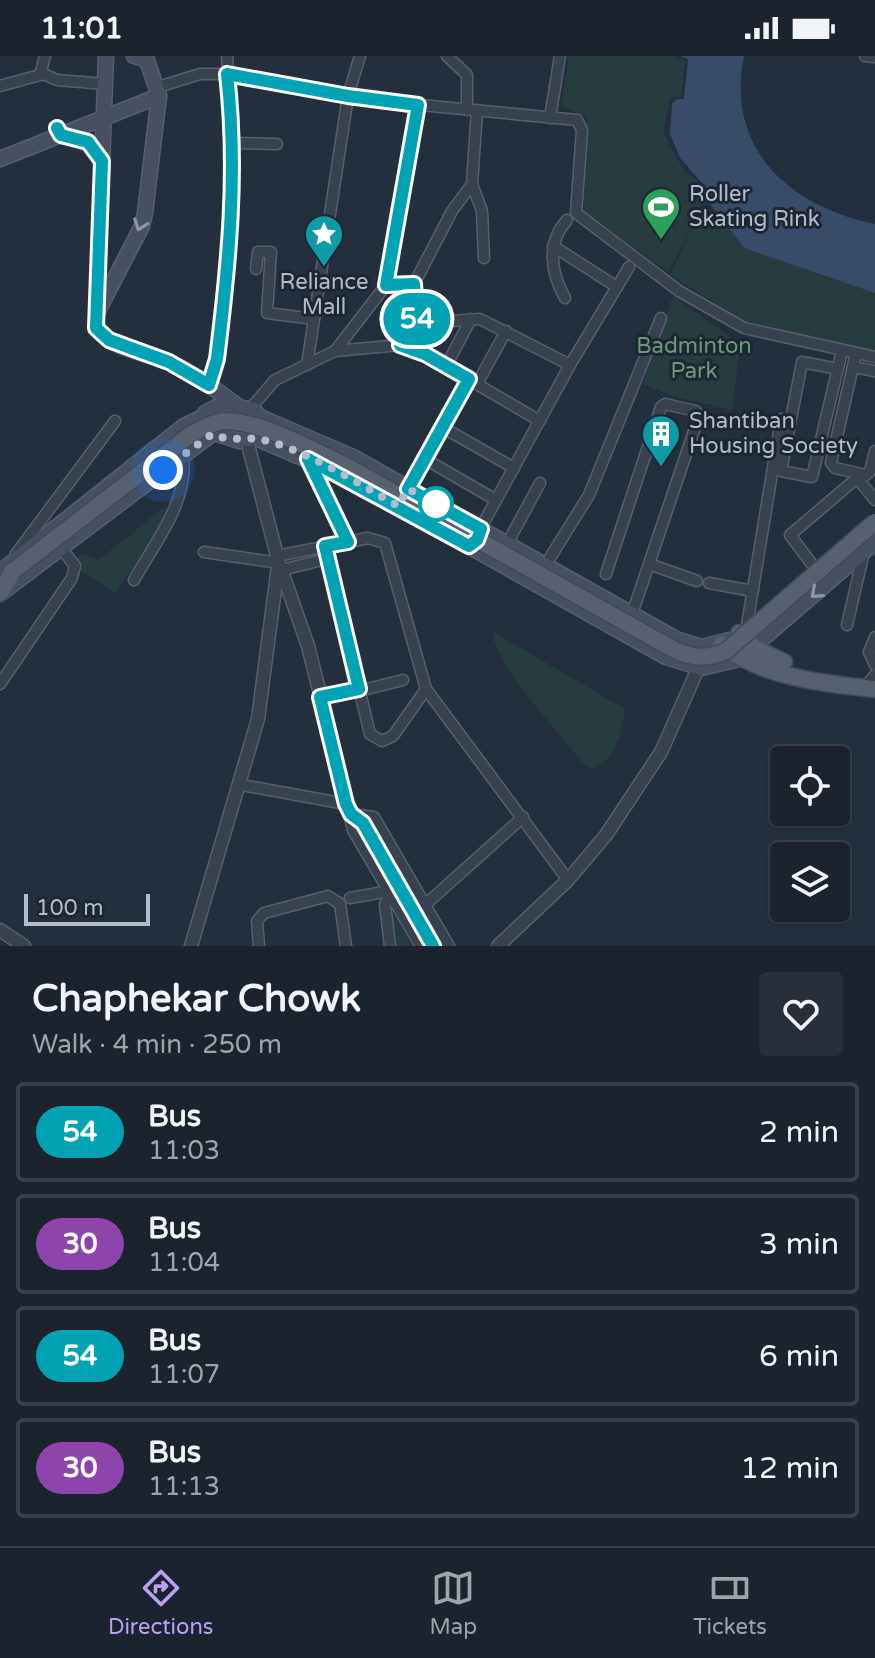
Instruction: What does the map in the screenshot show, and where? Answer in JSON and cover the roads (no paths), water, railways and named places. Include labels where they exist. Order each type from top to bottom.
[{"type":"main road","points":[[106,56],[96,328],[109,340],[169,362],[249,411],[262,431],[252,440]]},
{"type":"main road","points":[[95,317],[142,226],[158,91],[147,60],[134,56]]},
{"type":"main road","points":[[0,159],[158,91]]},
{"type":"main road","points":[[0,150],[59,132],[88,142],[102,161]]},
{"type":"main road","points":[[209,385],[206,413],[212,434]]},
{"type":"main road","points":[[0,593],[5,571],[65,519],[184,426],[222,404],[249,411],[327,445],[408,489],[535,583],[666,657],[701,668],[760,652],[870,546]]},
{"type":"main road","points":[[5,571],[190,435],[209,425],[230,421],[297,443],[348,467],[671,648],[693,657],[711,657],[726,651],[875,522]]},
{"type":"main road","points":[[0,593],[212,434],[252,440],[308,459],[398,506],[475,538],[507,544],[683,642],[702,647],[722,644],[743,629],[875,514]]},
{"type":"main road","points":[[743,629],[760,652],[816,672],[874,682]]},
{"type":"main road","points":[[722,644],[739,659],[784,673],[874,682]]},
{"type":"street","points":[[41,73],[45,56]]},
{"type":"street","points":[[209,385],[217,359],[227,274],[234,143],[227,56]]},
{"type":"street","points":[[307,365],[348,96],[360,56]]},
{"type":"street","points":[[447,56],[467,75],[472,110],[472,184],[482,211],[484,258]]},
{"type":"street","points":[[550,118],[560,56]]},
{"type":"street","points":[[865,56],[875,57]]},
{"type":"street","points":[[0,86],[41,73],[57,80],[106,84]]},
{"type":"street","points":[[158,91],[200,74],[227,74],[348,96],[577,120],[582,127],[576,213],[718,315],[763,333],[875,357]]},
{"type":"street","points":[[335,351],[386,285],[418,105]]},
{"type":"street","points":[[234,143],[277,144]]},
{"type":"street","points":[[418,337],[414,284],[452,211],[472,184]]},
{"type":"street","points":[[565,298],[552,268],[553,246],[567,220]]},
{"type":"street","points":[[553,246],[617,287]]},
{"type":"street","points":[[256,269],[258,252],[271,252],[267,313],[314,319]]},
{"type":"street","points":[[475,538],[570,365],[629,267]]},
{"type":"street","points":[[386,285],[414,284]]},
{"type":"street","points":[[535,583],[589,495],[661,318]]},
{"type":"street","points":[[249,411],[275,380],[335,351],[400,345],[450,321],[471,319],[506,331],[570,365]]},
{"type":"street","points":[[446,366],[471,319]]},
{"type":"street","points":[[398,506],[442,427],[506,331]]},
{"type":"street","points":[[400,345],[446,366],[540,421]]},
{"type":"street","points":[[838,369],[802,362],[781,471],[812,477],[838,369],[842,351]]},
{"type":"street","points":[[856,353],[831,463],[835,468],[866,475],[875,451]]},
{"type":"street","points":[[853,367],[875,371]]},
{"type":"street","points":[[606,574],[665,404],[696,411],[698,419],[632,614]]},
{"type":"street","points":[[743,629],[753,591],[781,419]]},
{"type":"street","points":[[5,571],[115,421]]},
{"type":"street","points":[[442,427],[514,468]]},
{"type":"street","points":[[252,440],[279,563],[295,601],[354,830],[422,946]]},
{"type":"street","points":[[134,580],[183,493],[186,476],[183,453]]},
{"type":"street","points":[[308,459],[348,542]]},
{"type":"street","points":[[425,459],[496,500]]},
{"type":"street","points":[[814,567],[790,535],[857,478],[875,500]]},
{"type":"street","points":[[507,544],[540,483]]},
{"type":"street","points":[[53,505],[65,519]]},
{"type":"street","points":[[279,563],[325,546],[368,538],[385,543],[426,689],[568,880]]},
{"type":"street","points":[[325,546],[370,734],[382,741],[393,736],[426,689]]},
{"type":"street","points":[[847,625],[870,546]]},
{"type":"street","points":[[0,684],[72,578],[75,566],[62,549]]},
{"type":"street","points":[[204,552],[279,563],[318,561]]},
{"type":"street","points":[[191,946],[242,785],[261,706],[279,563]]},
{"type":"street","points":[[649,564],[697,581]]},
{"type":"street","points":[[709,583],[753,591]]},
{"type":"street","points":[[875,637],[869,652],[875,665]]},
{"type":"street","points":[[498,946],[568,880],[606,835],[661,752],[701,668],[702,647]]},
{"type":"street","points":[[320,697],[403,680]]},
{"type":"street","points":[[242,785],[374,817],[449,946]]},
{"type":"street","points":[[348,809],[363,823],[433,946]]},
{"type":"street","points":[[425,905],[523,817]]},
{"type":"street","points":[[350,898],[390,892]]},
{"type":"street","points":[[390,892],[385,904],[390,946]]},
{"type":"street","points":[[259,946],[257,921],[264,913],[328,896],[340,904],[346,946]]},
{"type":"street","points":[[0,930],[24,946]]},
{"type":"water","points":[[680,56],[744,56],[741,89],[744,119],[755,146],[770,168],[791,188],[844,215],[875,224],[875,293],[744,248],[711,205],[704,202],[701,182],[680,158],[670,134],[672,104],[677,99],[684,99],[688,59]]},
{"type":"place","name":"Roller Skating Rink","points":[[661,241]]},
{"type":"place","name":"Reliance Mall","points":[[324,268]]},
{"type":"place","name":"Shantiban Housing Society","points":[[661,468]]},
{"type":"park label","name":"Badminton Park","points":[[694,358]]}]
